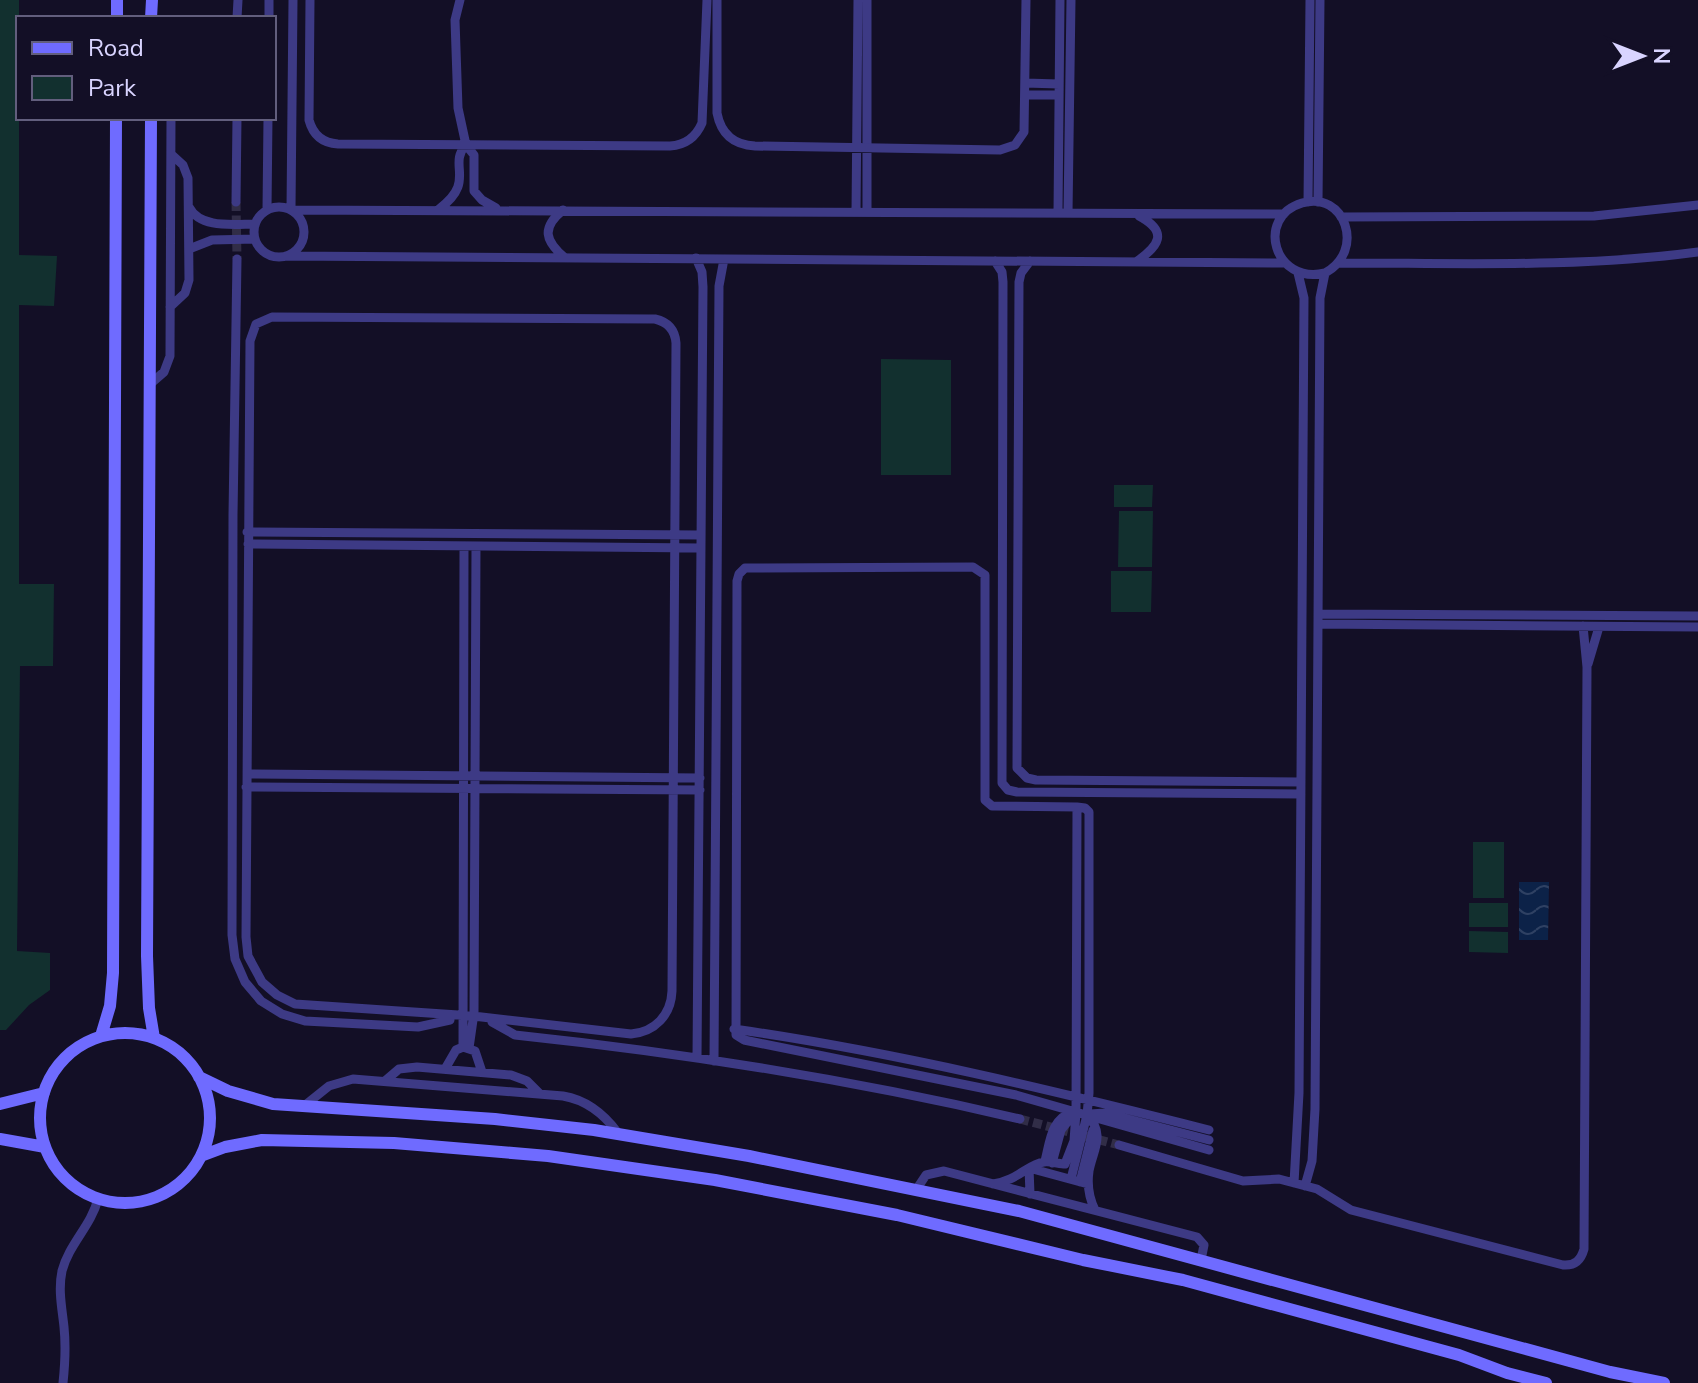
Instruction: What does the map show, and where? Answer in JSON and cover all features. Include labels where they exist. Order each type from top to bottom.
[{"type":"main road","points":[[101,1036],[110,1006],[113,973],[116,120]]},
{"type":"main road","points":[[151,120],[147,973],[154,1038]]},
{"type":"main road","points":[[128,1033],[154,1038],[180,1054],[199,1077],[207,1096],[210,1116],[208,1136],[201,1156],[183,1180],[158,1197],[128,1203],[98,1199],[79,1190],[63,1177],[45,1147],[40,1125],[44,1093],[52,1074],[65,1057],[82,1044],[101,1036],[128,1033]]},
{"type":"main road","points":[[199,1077],[243,1096],[302,1108],[495,1119],[618,1133],[749,1156],[1019,1211],[1610,1372],[1664,1383]]},
{"type":"main road","points":[[0,1104],[44,1093]]},
{"type":"main road","points":[[0,1139],[45,1147]]},
{"type":"main road","points":[[201,1156],[225,1147],[262,1140],[394,1143],[562,1158],[715,1180],[897,1215],[1083,1260],[1183,1280],[1459,1355],[1507,1373],[1546,1383]]},
{"type":"street","points":[[286,256],[299,248],[304,235],[302,220],[291,209],[293,0]]},
{"type":"street","points":[[310,0],[309,120],[319,138],[338,144],[670,146],[694,137],[702,123],[707,0]]},
{"type":"street","points":[[460,0],[455,20],[455,80],[466,145],[474,155],[476,194],[499,210]]},
{"type":"street","points":[[717,0],[717,113],[726,135],[747,146],[855,148],[1010,148],[1019,142],[1024,132],[1026,0]]},
{"type":"street","points":[[856,212],[858,0]]},
{"type":"street","points":[[867,0],[867,212]]},
{"type":"street","points":[[1060,0],[1063,213]]},
{"type":"street","points":[[1063,213],[1071,0]]},
{"type":"street","points":[[1310,0],[1313,202]]},
{"type":"street","points":[[1313,202],[1320,0]]},
{"type":"street","points":[[1025,83],[1059,84]]},
{"type":"street","points":[[1025,95],[1059,95]]},
{"type":"street","points":[[149,385],[164,372],[169,362],[171,120]]},
{"type":"street","points":[[236,202],[237,120]]},
{"type":"street","points":[[267,209],[268,120]]},
{"type":"street","points":[[439,209],[454,198],[460,186],[460,154],[466,145]]},
{"type":"street","points":[[170,307],[188,287],[189,249],[187,173],[171,154]]},
{"type":"street","points":[[460,177],[473,177]]},
{"type":"street","points":[[1313,202],[1327,205],[1341,217],[1347,228],[1348,240],[1346,253],[1339,263],[1325,273],[1307,275],[1284,263],[1275,244],[1275,233],[1284,214],[1299,204],[1313,202]]},
{"type":"street","points":[[1341,217],[1583,216],[1698,205]]},
{"type":"street","points":[[1284,214],[291,209],[279,206],[267,209],[255,224],[255,239],[267,254],[286,256],[1284,263]]},
{"type":"street","points":[[188,207],[196,217],[212,223],[255,224]]},
{"type":"street","points":[[563,210],[551,221],[548,232],[553,248],[565,258]]},
{"type":"street","points":[[1136,214],[1154,226],[1158,237],[1154,248],[1136,262]]},
{"type":"street","points":[[212,223],[212,240]]},
{"type":"street","points":[[189,249],[212,240],[255,239]]},
{"type":"street","points":[[1339,263],[1566,263],[1633,260],[1698,252]]},
{"type":"street","points":[[696,258],[702,272],[703,287],[697,1058]]},
{"type":"street","points":[[237,259],[232,935],[235,959],[245,982],[261,1001],[294,1019],[418,1027],[443,1020],[468,1018],[498,1024],[515,1035],[697,1058],[932,1099],[1020,1119]]},
{"type":"street","points":[[714,1061],[719,279],[724,259]]},
{"type":"street","points":[[995,261],[1003,277],[1000,778],[1005,787],[1017,792],[1301,794]]},
{"type":"street","points":[[1030,261],[1021,273],[1019,282],[1017,761],[1021,773],[1036,780],[1301,782]]},
{"type":"street","points":[[1294,1183],[1298,1123],[1304,292],[1298,273]]},
{"type":"street","points":[[1305,1186],[1312,1161],[1314,1123],[1320,293],[1325,273]]},
{"type":"street","points":[[272,317],[655,319],[671,328],[676,340],[675,822],[672,991],[669,1009],[663,1019],[648,1030],[631,1034],[301,1005],[282,998],[262,982],[251,965],[246,947],[246,787],[250,337],[256,324],[272,317]]},
{"type":"street","points":[[1003,370],[1019,370]]},
{"type":"street","points":[[1303,407],[1320,407]]},
{"type":"street","points":[[702,408],[718,408]]},
{"type":"street","points":[[247,532],[701,535]]},
{"type":"street","points":[[341,533],[341,545]]},
{"type":"street","points":[[248,544],[701,548]]},
{"type":"street","points":[[464,546],[462,788],[468,1018]]},
{"type":"street","points":[[466,1048],[475,776],[476,546]]},
{"type":"street","points":[[734,1029],[976,1072],[1089,1100],[1209,1140],[1087,1115],[1006,1093],[741,1040],[734,1029],[737,581],[745,568],[973,567],[981,570],[986,581],[985,800],[992,806],[1085,808],[1089,815],[1089,1100],[1087,1115],[1080,1182],[1095,1210]]},
{"type":"street","points":[[1318,619],[1698,616]]},
{"type":"street","points":[[1318,619],[1698,627]]},
{"type":"street","points":[[1119,1145],[1177,1159],[1243,1181],[1279,1179],[1294,1183],[1323,1191],[1347,1208],[1563,1265],[1581,1259],[1584,1234],[1587,667],[1583,626]]},
{"type":"street","points":[[1587,667],[1599,627]]},
{"type":"street","points":[[701,648],[717,648]]},
{"type":"street","points":[[1302,724],[1318,723]]},
{"type":"street","points":[[1001,735],[1017,735]]},
{"type":"street","points":[[1005,787],[1021,773]]},
{"type":"street","points":[[247,774],[700,778]]},
{"type":"street","points":[[246,787],[700,790]]},
{"type":"street","points":[[993,1184],[1014,1179],[1029,1168],[1049,1162],[1063,1164],[1068,1161],[1074,1141],[1077,807]]},
{"type":"street","points":[[1300,891],[1317,891]]},
{"type":"street","points":[[698,927],[715,927]]},
{"type":"street","points":[[806,1053],[809,1040]]},
{"type":"street","points":[[445,1069],[456,1050],[466,1048],[476,1053],[482,1072]]},
{"type":"street","points":[[385,1081],[405,1067],[482,1072],[516,1076],[527,1081],[540,1094]]},
{"type":"street","points":[[302,1108],[340,1081],[385,1081],[569,1097],[585,1102],[600,1113],[618,1133]]},
{"type":"street","points":[[1048,1104],[1052,1091]]},
{"type":"street","points":[[1049,1162],[1058,1121],[1068,1113],[1076,1112]]},
{"type":"street","points":[[1080,1182],[1098,1136],[1096,1127],[1087,1115]]},
{"type":"street","points":[[1298,1123],[1314,1123]]},
{"type":"street","points":[[1029,1168],[1080,1182]]},
{"type":"street","points":[[1029,1168],[1030,1194]]},
{"type":"street","points":[[916,1190],[926,1175],[937,1171],[993,1184],[1199,1238],[1204,1245],[1201,1260]]},
{"type":"street","points":[[63,1383],[65,1337],[61,1277],[70,1250],[90,1222],[98,1199]]},
{"type":"green space","points":[[0,0],[19,0],[19,16],[16,16],[16,120],[19,120],[19,255],[57,256],[54,306],[19,305],[19,584],[54,584],[53,666],[20,666],[17,951],[50,953],[50,990],[29,1005],[6,1030],[0,1030]]},
{"type":"green space","points":[[881,359],[951,360],[951,475],[881,475]]},
{"type":"green space","points":[[1114,485],[1153,485],[1152,507],[1114,507]]},
{"type":"green space","points":[[1119,511],[1153,511],[1152,567],[1118,567]]},
{"type":"green space","points":[[1111,571],[1152,571],[1151,612],[1111,612]]},
{"type":"green space","points":[[1473,842],[1504,842],[1504,898],[1473,898]]},
{"type":"green space","points":[[1469,903],[1508,903],[1508,927],[1469,927]]},
{"type":"green space","points":[[1469,931],[1508,932],[1508,953],[1469,952]]},
{"type":"water","points":[[1519,882],[1549,882],[1548,940],[1519,940]]},
{"type":"tunnel","points":[[236,202],[237,259]]},
{"type":"tunnel","points":[[1020,1119],[1119,1145]]}]
